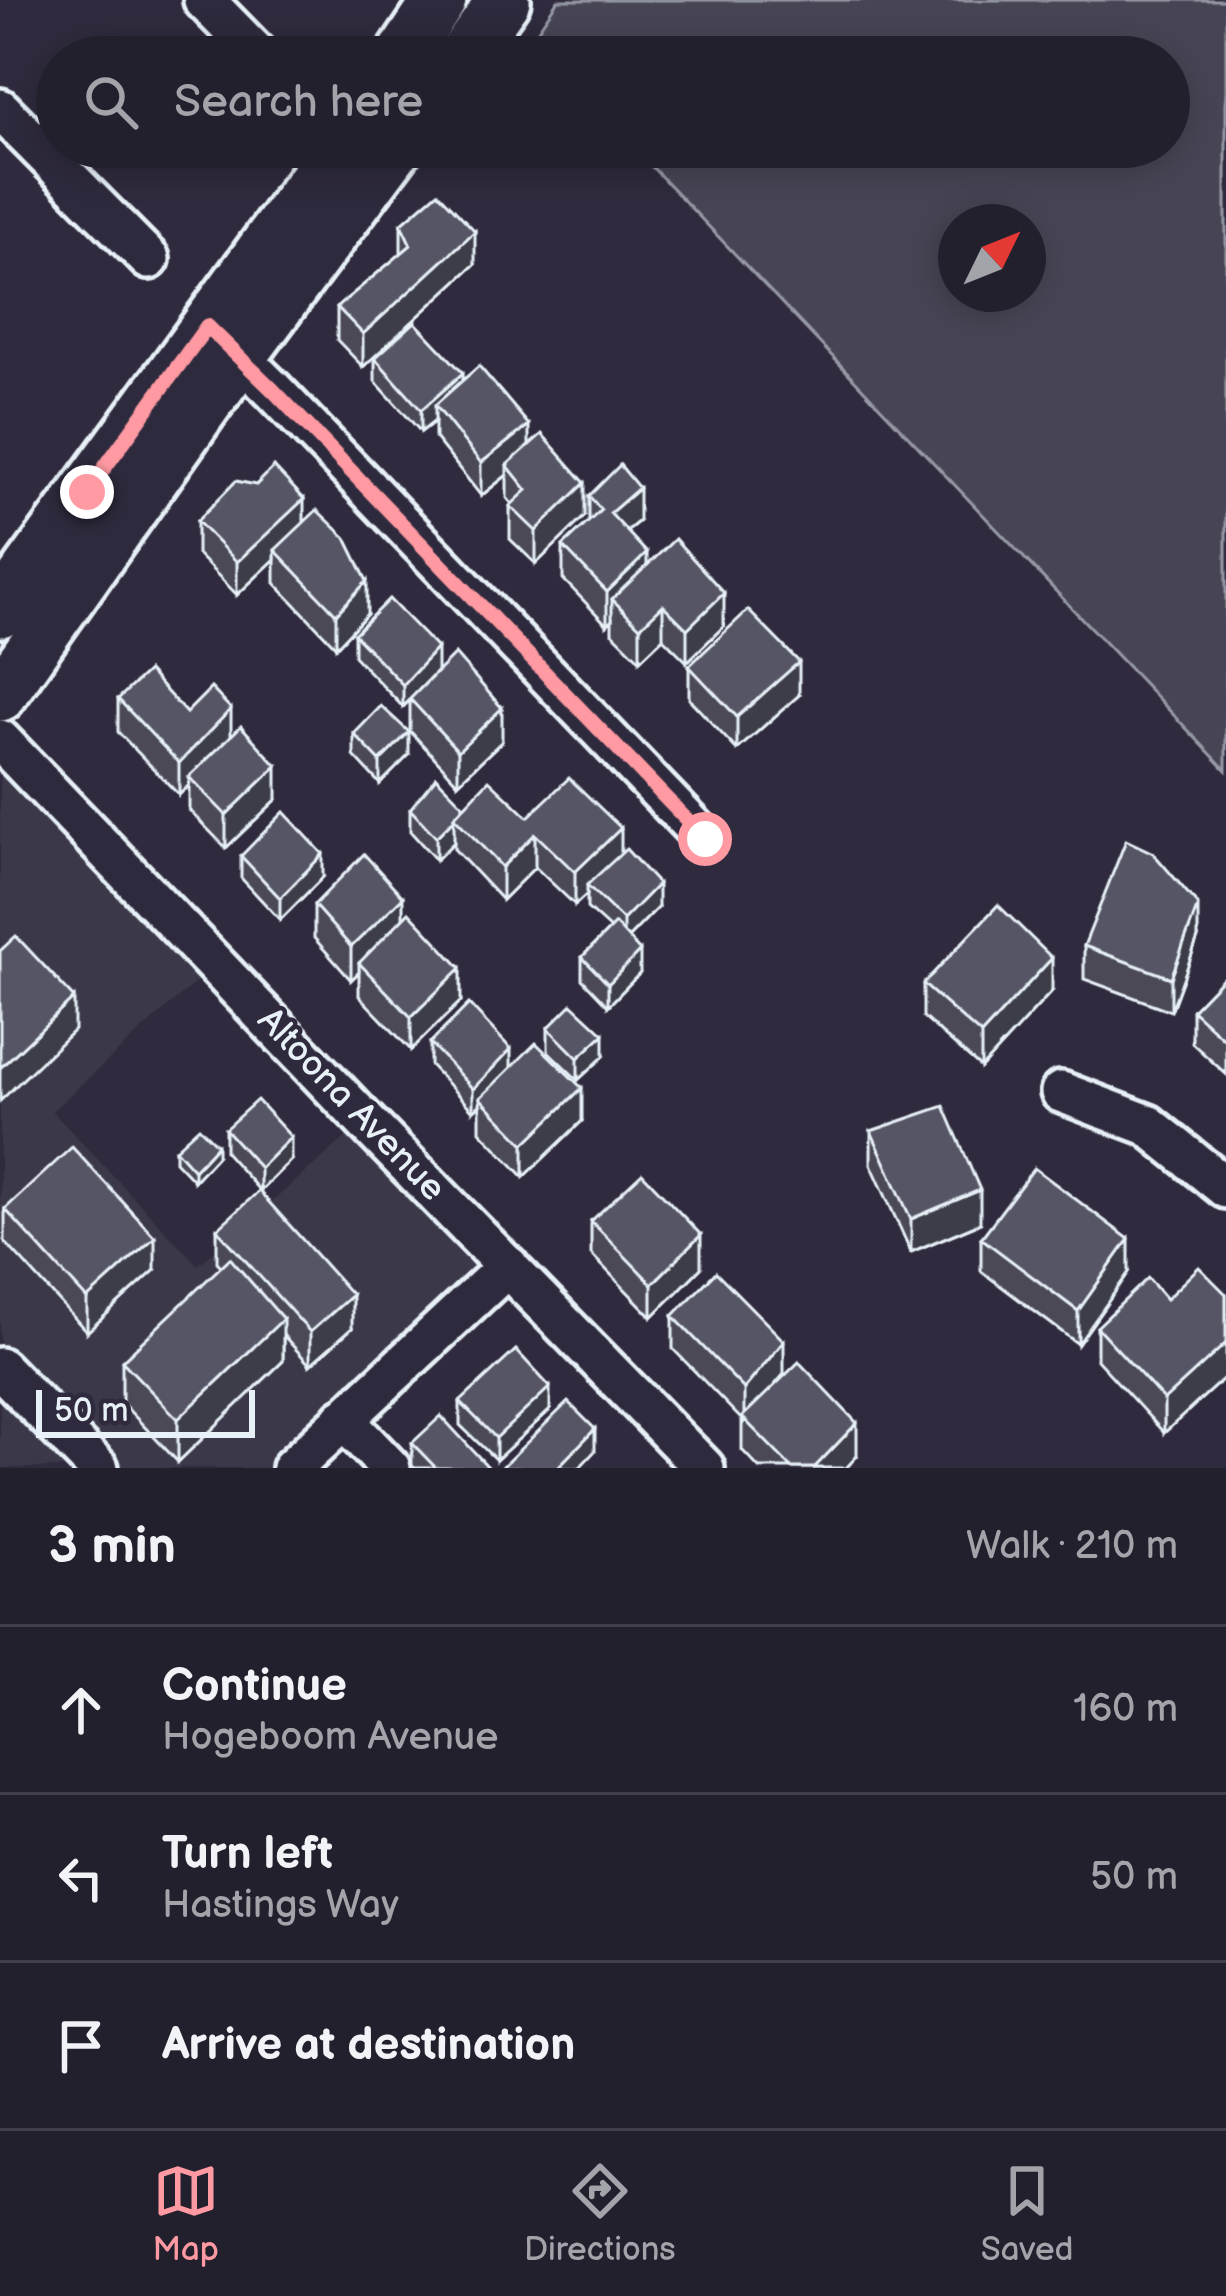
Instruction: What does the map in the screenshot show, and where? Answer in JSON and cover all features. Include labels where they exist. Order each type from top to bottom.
[{"type":"main road","points":[[416,36],[440,0]]},
{"type":"main road","points":[[478,36],[504,0]]},
{"type":"main road","points":[[0,695],[223,341],[326,168]]},
{"type":"main road","points":[[0,611],[223,341],[376,168]]},
{"type":"street","points":[[204,0],[239,36]]},
{"type":"street","points":[[0,109],[36,145]]},
{"type":"street","points":[[59,168],[149,259]]},
{"type":"street","points":[[223,341],[705,839]]},
{"type":"street","name":"Altoona Avenue","points":[[0,740],[704,1468]]},
{"type":"street","points":[[1061,1092],[1148,1125],[1226,1188]]},
{"type":"street","points":[[292,1468],[508,1266]]},
{"type":"street","points":[[0,1368],[98,1468]]},
{"type":"street","points":[[343,1419],[390,1468]]},
{"type":"shaded area","points":[[558,0],[1226,0],[1226,770],[653,168],[1190,168],[1190,36],[534,36]]},
{"type":"shaded area","points":[[0,740],[215,965],[52,1111],[198,1265],[365,1121],[508,1266],[292,1468],[0,1468]]},
{"type":"building","points":[[438,192],[475,231],[363,334],[337,307],[411,245],[401,224]]},
{"type":"building","points":[[415,322],[463,373],[421,410],[375,358]]},
{"type":"building","points":[[479,366],[529,425],[481,463],[435,405]]},
{"type":"building","points":[[542,434],[585,483],[536,531],[510,506],[527,490],[507,465]]},
{"type":"building","points":[[620,465],[639,488],[610,513],[647,553],[607,592],[563,546],[601,510],[589,496]]},
{"type":"building","points":[[274,467],[304,499],[237,562],[197,521],[236,481],[256,485]]},
{"type":"building","points":[[317,510],[346,538],[367,581],[336,614],[275,550]]},
{"type":"building","points":[[675,539],[724,593],[687,629],[663,605],[640,627],[612,599]]},
{"type":"building","points":[[389,599],[437,648],[403,685],[354,634]]},
{"type":"building","points":[[748,610],[799,662],[737,717],[689,666]]},
{"type":"building","points":[[455,654],[502,708],[458,751],[410,699]]},
{"type":"building","points":[[148,671],[186,713],[211,688],[231,709],[179,763],[118,699]]},
{"type":"building","points":[[381,706],[409,732],[380,761],[354,734]]},
{"type":"building","points":[[241,726],[277,766],[226,815],[189,777]]},
{"type":"building","points":[[436,777],[464,806],[436,837],[410,809]]},
{"type":"building","points":[[569,778],[621,828],[575,872],[535,834],[502,867],[454,817],[489,780],[528,817]]},
{"type":"building","points":[[284,812],[323,854],[280,898],[241,856]]},
{"type":"building","points":[[1126,840],[1153,853],[1198,905],[1171,978],[1084,946]]},
{"type":"building","points":[[626,849],[658,884],[623,920],[587,885]]},
{"type":"building","points":[[364,854],[403,897],[351,947],[314,905]]},
{"type":"building","points":[[998,905],[1052,958],[981,1035],[923,984]]},
{"type":"building","points":[[409,912],[461,968],[411,1017],[359,963]]},
{"type":"building","points":[[615,924],[640,951],[608,984],[582,957]]},
{"type":"building","points":[[16,936],[74,998],[0,1068],[0,951]]},
{"type":"building","points":[[1226,975],[1226,1041],[1192,1010]]},
{"type":"building","points":[[469,1004],[511,1049],[473,1089],[430,1043]]},
{"type":"building","points":[[572,1004],[604,1034],[578,1058],[548,1028]]},
{"type":"building","points":[[536,1043],[582,1088],[524,1144],[480,1098]]},
{"type":"building","points":[[257,1100],[291,1137],[260,1168],[225,1129]]},
{"type":"building","points":[[944,1106],[980,1190],[911,1219],[871,1131]]},
{"type":"building","points":[[199,1127],[217,1145],[194,1170],[175,1149]]},
{"type":"building","points":[[72,1147],[155,1237],[87,1299],[5,1209]]},
{"type":"building","points":[[1034,1168],[1129,1239],[1078,1311],[981,1238]]},
{"type":"building","points":[[642,1173],[701,1235],[652,1284],[591,1221]]},
{"type":"building","points":[[259,1191],[352,1295],[310,1332],[217,1229]]},
{"type":"building","points":[[230,1258],[283,1319],[178,1419],[122,1361]]},
{"type":"building","points":[[1199,1267],[1226,1294],[1226,1343],[1164,1400],[1097,1327],[1148,1278],[1166,1299]]},
{"type":"building","points":[[716,1272],[784,1341],[744,1389],[673,1316]]},
{"type":"building","points":[[516,1350],[550,1387],[496,1438],[460,1402]]},
{"type":"building","points":[[799,1362],[857,1423],[814,1468],[792,1468],[742,1417]]},
{"type":"building","points":[[568,1402],[595,1429],[557,1468],[505,1468],[503,1466]]},
{"type":"building","points":[[441,1416],[489,1468],[436,1468],[412,1443]]},
{"type":"route","points":[[87,492],[207,326],[705,839]]}]
